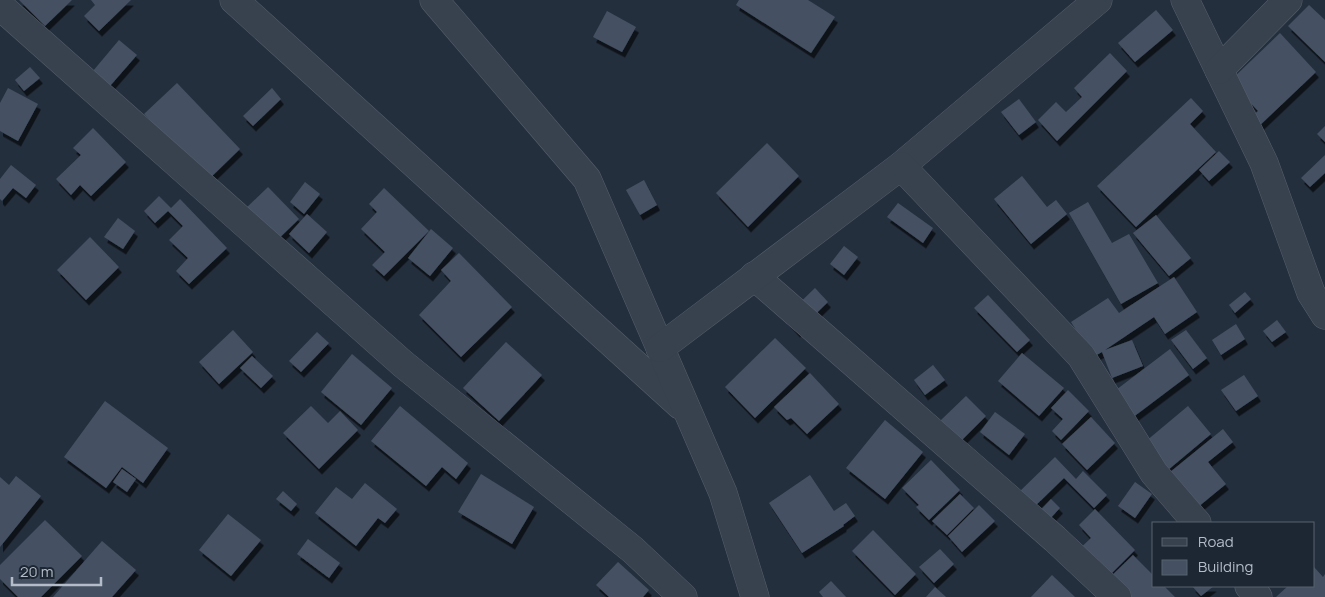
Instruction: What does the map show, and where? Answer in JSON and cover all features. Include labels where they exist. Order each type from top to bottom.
[{"type":"street","points":[[234,0],[687,411]]},
{"type":"street","points":[[434,0],[587,179],[723,493],[755,597]]},
{"type":"street","points":[[660,348],[901,166],[1098,0]]},
{"type":"street","points":[[1185,0],[1264,163],[1320,296]]},
{"type":"street","points":[[1219,70],[1288,0]]},
{"type":"street","points":[[0,6],[403,364],[633,550],[682,597]]},
{"type":"street","points":[[901,166],[1081,356],[1154,473],[1195,522]]},
{"type":"street","points":[[754,276],[1055,539],[1117,597]]},
{"type":"street","points":[[1250,587],[1258,597]]},
{"type":"building","points":[[19,0],[72,0],[45,26]]},
{"type":"building","points":[[91,0],[131,0],[99,31],[84,16],[95,5]]},
{"type":"building","points":[[739,0],[808,0],[835,17],[811,53],[736,5]]},
{"type":"building","points":[[1309,5],[1325,20],[1325,62],[1288,26]]},
{"type":"building","points":[[1156,10],[1173,30],[1135,62],[1118,43]]},
{"type":"building","points":[[607,11],[636,27],[622,52],[593,37]]},
{"type":"building","points":[[1280,33],[1316,72],[1256,129],[1248,120],[1258,111],[1230,81]]},
{"type":"building","points":[[119,40],[137,55],[110,86],[93,71]]},
{"type":"building","points":[[1110,53],[1127,71],[1057,141],[1038,120],[1056,102],[1066,112],[1082,97],[1074,88]]},
{"type":"building","points":[[30,67],[40,78],[24,91],[15,80]]},
{"type":"building","points":[[177,83],[240,149],[207,181],[144,114]]},
{"type":"building","points":[[8,88],[38,104],[18,141],[0,131],[0,103]]},
{"type":"building","points":[[272,88],[281,99],[253,126],[243,116]]},
{"type":"building","points":[[1191,98],[1203,111],[1190,124],[1216,152],[1136,227],[1097,186]]},
{"type":"building","points":[[1019,99],[1036,122],[1019,135],[1001,112]]},
{"type":"building","points":[[1325,126],[1325,142],[1317,134]]},
{"type":"building","points":[[93,128],[126,162],[91,196],[80,185],[71,195],[56,179],[81,155],[73,148]]},
{"type":"building","points":[[767,143],[799,176],[748,227],[716,193]]},
{"type":"building","points":[[1219,151],[1230,162],[1209,181],[1199,170]]},
{"type":"building","points":[[1325,155],[1325,173],[1310,187],[1301,178]]},
{"type":"building","points":[[11,165],[36,185],[26,198],[13,188],[2,201],[0,199],[0,179]]},
{"type":"building","points":[[1022,176],[1047,207],[1056,200],[1067,214],[1031,244],[994,199]]},
{"type":"building","points":[[644,180],[657,205],[640,215],[626,190]]},
{"type":"building","points":[[305,182],[320,194],[304,214],[290,202]]},
{"type":"building","points":[[268,187],[299,219],[270,247],[239,215]]},
{"type":"building","points":[[384,188],[429,231],[384,276],[372,265],[385,252],[361,229],[377,212],[369,204]]},
{"type":"building","points":[[159,196],[171,208],[180,199],[227,248],[189,284],[176,271],[188,258],[169,240],[183,226],[168,211],[155,223],[144,211]]},
{"type":"building","points":[[1088,202],[1112,243],[1129,234],[1158,283],[1121,304],[1069,213]]},
{"type":"building","points":[[898,203],[933,228],[923,243],[887,217]]},
{"type":"building","points":[[307,214],[327,232],[309,253],[289,234]]},
{"type":"building","points":[[1156,215],[1191,258],[1169,276],[1133,233]]},
{"type":"building","points":[[118,218],[135,231],[123,249],[104,237]]},
{"type":"building","points":[[431,229],[453,248],[430,276],[408,258]]},
{"type":"building","points":[[90,237],[119,267],[86,300],[57,270]]},
{"type":"building","points":[[844,246],[858,257],[844,275],[830,264]]},
{"type":"building","points":[[459,253],[512,307],[461,357],[419,315],[451,281],[441,270]]},
{"type":"building","points":[[1174,277],[1197,312],[1165,334],[1154,317],[1105,350],[1132,340],[1143,366],[1112,378],[1102,352],[1093,357],[1071,322],[1108,298],[1119,313]]},
{"type":"building","points":[[815,288],[828,302],[797,332],[784,318]]},
{"type":"building","points":[[1245,292],[1251,299],[1235,313],[1229,305]]},
{"type":"building","points":[[988,295],[1030,340],[1017,352],[974,308]]},
{"type":"building","points":[[1277,320],[1286,332],[1272,342],[1263,331]]},
{"type":"building","points":[[1236,324],[1245,339],[1221,355],[1212,340]]},
{"type":"building","points":[[233,330],[253,352],[219,384],[199,362]]},
{"type":"building","points":[[1186,330],[1207,358],[1193,369],[1171,340]]},
{"type":"building","points":[[317,332],[329,343],[301,372],[289,361]]},
{"type":"building","points":[[775,338],[806,368],[755,418],[725,387]]},
{"type":"building","points":[[506,342],[542,375],[499,421],[463,388]]},
{"type":"building","points":[[1170,349],[1189,375],[1132,418],[1112,393]]},
{"type":"building","points":[[1022,353],[1064,388],[1039,416],[998,381]]},
{"type":"building","points":[[352,354],[392,388],[361,425],[321,392]]},
{"type":"building","points":[[252,356],[273,376],[261,388],[240,368]]},
{"type":"building","points":[[933,365],[945,380],[925,395],[914,380]]},
{"type":"building","points":[[810,373],[839,404],[807,434],[791,418],[787,420],[774,407]]},
{"type":"building","points":[[1244,375],[1258,396],[1236,411],[1221,390]]},
{"type":"building","points":[[1068,390],[1089,411],[1061,440],[1052,431],[1063,419],[1051,408]]},
{"type":"building","points":[[966,396],[986,416],[960,442],[940,421]]},
{"type":"building","points":[[105,401],[168,448],[143,483],[122,467],[106,488],[64,457]]},
{"type":"building","points":[[311,406],[328,423],[340,411],[358,430],[319,469],[283,433]]},
{"type":"building","points":[[400,406],[468,463],[456,479],[442,467],[426,486],[371,441]]},
{"type":"building","points":[[1188,406],[1211,434],[1162,475],[1139,447]]},
{"type":"building","points":[[995,412],[1025,434],[1009,455],[980,432]]},
{"type":"building","points":[[1091,417],[1115,443],[1087,470],[1062,444]]},
{"type":"building","points":[[885,420],[923,452],[885,499],[846,468]]},
{"type":"building","points":[[1223,429],[1233,442],[1208,462],[1226,484],[1192,512],[1164,477]]},
{"type":"building","points":[[1055,457],[1076,479],[1083,471],[1107,495],[1094,508],[1064,478],[1031,510],[1016,495]]},
{"type":"building","points":[[931,460],[960,490],[929,520],[916,507],[919,505],[902,488]]},
{"type":"building","points":[[122,469],[136,479],[127,492],[113,482]]},
{"type":"building","points":[[481,474],[534,507],[512,544],[458,512]]},
{"type":"building","points":[[810,475],[834,511],[846,503],[855,516],[844,526],[802,553],[769,503]]},
{"type":"building","points":[[16,476],[41,496],[0,547],[0,477],[9,485]]},
{"type":"building","points":[[1135,482],[1152,494],[1135,518],[1118,506]]},
{"type":"building","points":[[365,483],[397,509],[385,523],[378,518],[356,546],[315,513],[336,487],[352,499]]},
{"type":"building","points":[[283,491],[297,504],[291,511],[276,499]]},
{"type":"building","points":[[960,494],[974,508],[947,535],[932,521]]},
{"type":"building","points":[[1051,499],[1060,508],[1046,523],[1037,514]]},
{"type":"building","points":[[979,505],[995,521],[962,552],[948,536]]},
{"type":"building","points":[[1095,509],[1135,550],[1101,584],[1073,555],[1091,538],[1079,525]]},
{"type":"building","points":[[228,514],[261,540],[231,576],[199,550]]},
{"type":"building","points":[[45,520],[82,556],[41,597],[18,597],[0,579],[0,565]]},
{"type":"building","points":[[873,530],[916,574],[895,595],[852,551]]},
{"type":"building","points":[[308,539],[340,563],[329,578],[297,554]]},
{"type":"building","points":[[102,541],[136,570],[112,597],[53,597]]},
{"type":"building","points":[[940,549],[954,564],[934,583],[919,567]]},
{"type":"building","points":[[1133,555],[1152,574],[1152,587],[1165,587],[1175,597],[1114,597],[1102,585]]},
{"type":"building","points":[[618,562],[649,590],[643,597],[609,597],[596,585]]},
{"type":"building","points":[[1315,568],[1323,577],[1325,574],[1325,597],[1276,597],[1287,587],[1315,587]]},
{"type":"building","points":[[1052,575],[1075,597],[1031,597]]},
{"type":"building","points":[[831,581],[846,597],[823,597],[819,592]]},
{"type":"building","points":[[935,587],[946,597],[926,597]]},
{"type":"building","points":[[1193,587],[1213,587],[1201,596]]}]
